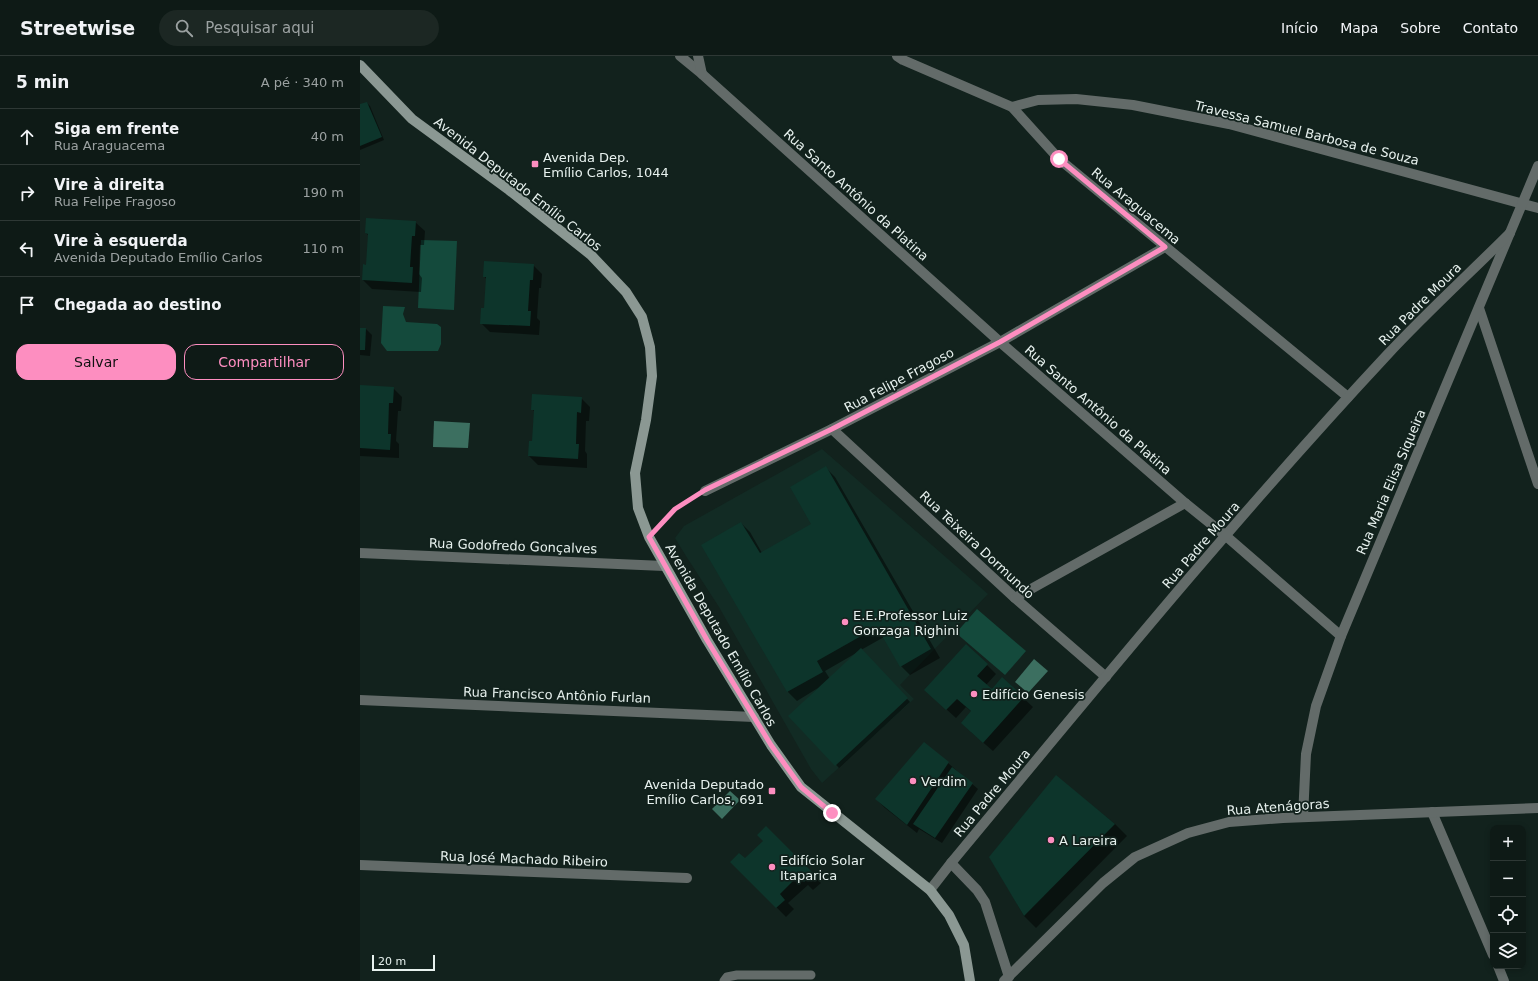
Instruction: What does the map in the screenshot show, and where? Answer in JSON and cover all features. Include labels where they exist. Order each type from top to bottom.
[{"type":"main road","name":"Avenida Deputado Emílio Carlos","points":[[360,65],[412,119],[509,190],[591,255],[626,292],[642,317],[650,347],[652,376],[646,420],[635,473],[638,508],[649,537],[707,640],[771,745],[801,787],[930,890],[949,915],[964,945],[970,981]]},
{"type":"street","name":"Rua Santo Antônio da Platina","points":[[680,56],[702,74],[1000,342],[1341,636]]},
{"type":"street","points":[[698,56],[702,74]]},
{"type":"street","name":"Rua Araguacema","points":[[897,56],[903,60],[1012,106],[1059,159],[1348,397]]},
{"type":"street","name":"Travessa Samuel Barbosa de Souza","points":[[1012,106],[1038,100],[1068,99],[1140,106],[1229,124],[1538,208]]},
{"type":"street","name":"Rua Maria Elisa Siqueira","points":[[1302,817],[1308,747],[1316,706],[1341,636],[1538,166]]},
{"type":"street","name":"Rua Padre Moura","points":[[930,890],[1106,677],[1226,536],[1348,397],[1388,353],[1510,233]]},
{"type":"street","name":"Rua Felipe Fragoso","points":[[705,490],[832,429],[1000,342],[1165,247]]},
{"type":"street","points":[[1479,308],[1538,484]]},
{"type":"street","name":"Rua Teixeira Dormundo","points":[[832,429],[1015,598],[1106,677]]},
{"type":"street","points":[[1015,598],[1185,503]]},
{"type":"street","name":"Rua Godofredo Gonçalves","points":[[360,553],[664,566]]},
{"type":"street","name":"Rua Francisco Antônio Furlan","points":[[360,700],[754,717]]},
{"type":"street","name":"Rua Atenágoras","points":[[1006,979],[1103,883],[1135,857],[1188,833],[1229,822],[1302,817],[1538,808]]},
{"type":"street","points":[[1432,812],[1490,948]]},
{"type":"street","points":[[951,863],[977,890],[985,902],[1006,979]]},
{"type":"street","name":"Rua José Machado Ribeiro","points":[[360,865],[687,878]]},
{"type":"street","points":[[1499,969],[1504,981]]},
{"type":"lane","points":[[724,981],[727,978],[736,975],[811,975]]},
{"type":"path","points":[[649,537],[675,509],[705,490]]},
{"type":"shaded area","points":[[421,240],[457,241],[454,310],[418,308]]},
{"type":"shaded area","points":[[383,306],[405,307],[403,314],[406,322],[437,324],[441,327],[441,344],[438,351],[387,351],[381,343]]},
{"type":"shaded area","points":[[434,421],[470,423],[468,448],[433,447]]},
{"type":"shaded area","name":"E.E.Professor Luiz Gonzaga Righini","points":[[822,449],[988,594],[900,685],[914,699],[822,783],[811,769],[719,607],[675,538],[684,526]]},
{"type":"shaded area","points":[[977,609],[1026,651],[1005,675],[956,633]]},
{"type":"shaded area","points":[[1034,659],[1048,671],[1028,693],[1015,682]]},
{"type":"shaded area","points":[[730,791],[740,800],[722,819],[712,809]]},
{"type":"building","points":[[367,102],[382,137],[360,146],[360,104]]},
{"type":"building","points":[[366,218],[416,221],[415,236],[412,236],[410,267],[413,267],[412,283],[362,280],[363,264],[366,265],[368,234],[365,233]]},
{"type":"building","points":[[484,261],[534,264],[533,280],[530,280],[528,311],[531,311],[530,326],[480,324],[481,308],[484,308],[486,277],[483,277]]},
{"type":"building","points":[[360,328],[366,328],[365,350],[360,350]]},
{"type":"building","points":[[360,385],[394,387],[393,403],[389,403],[388,434],[391,434],[390,450],[360,448]]},
{"type":"building","points":[[532,394],[582,397],[581,413],[577,412],[576,444],[579,444],[578,459],[528,456],[529,441],[532,441],[534,410],[531,410]]},
{"type":"building","points":[[826,466],[931,649],[900,667],[877,627],[817,661],[823,672],[787,692],[701,545],[741,522],[760,553],[811,524],[790,487]]},
{"type":"building","name":"Edifício Genesis","points":[[966,644],[988,664],[977,676],[992,689],[1002,677],[1024,697],[983,743],[961,723],[971,711],[957,699],[946,710],[924,690]]},
{"type":"building","points":[[861,648],[908,698],[835,766],[788,716]]},
{"type":"building","name":"Verdim","points":[[924,742],[949,762],[907,825],[875,799]]},
{"type":"building","points":[[952,767],[973,783],[935,838],[913,824]]},
{"type":"building","name":"A Lareira","points":[[1056,775],[1115,824],[1024,916],[989,857]]},
{"type":"building","name":"Edifício Solar Itaparica","points":[[766,826],[813,873],[804,882],[798,876],[780,894],[785,900],[776,908],[730,862],[739,853],[745,858],[763,841],[757,835]]},
{"type":"place","name":"Avenida Dep. Emílio Carlos, 1044","points":[[535,164]]},
{"type":"place","name":"E.E.Professor Luiz Gonzaga Righini","points":[[845,622]]},
{"type":"place","name":"Edifício Genesis","points":[[974,694]]},
{"type":"place","name":"Verdim","points":[[913,781]]},
{"type":"place","name":"Avenida Deputado Emílio Carlos, 691","points":[[772,791]]},
{"type":"place","name":"A Lareira","points":[[1051,840]]},
{"type":"place","name":"Edifício Solar Itaparica","points":[[772,867]]},
{"type":"route","points":[[832,813],[801,787],[771,745],[707,640],[649,537],[675,509],[705,490],[832,429],[1000,342],[1165,247],[1059,159]]}]
